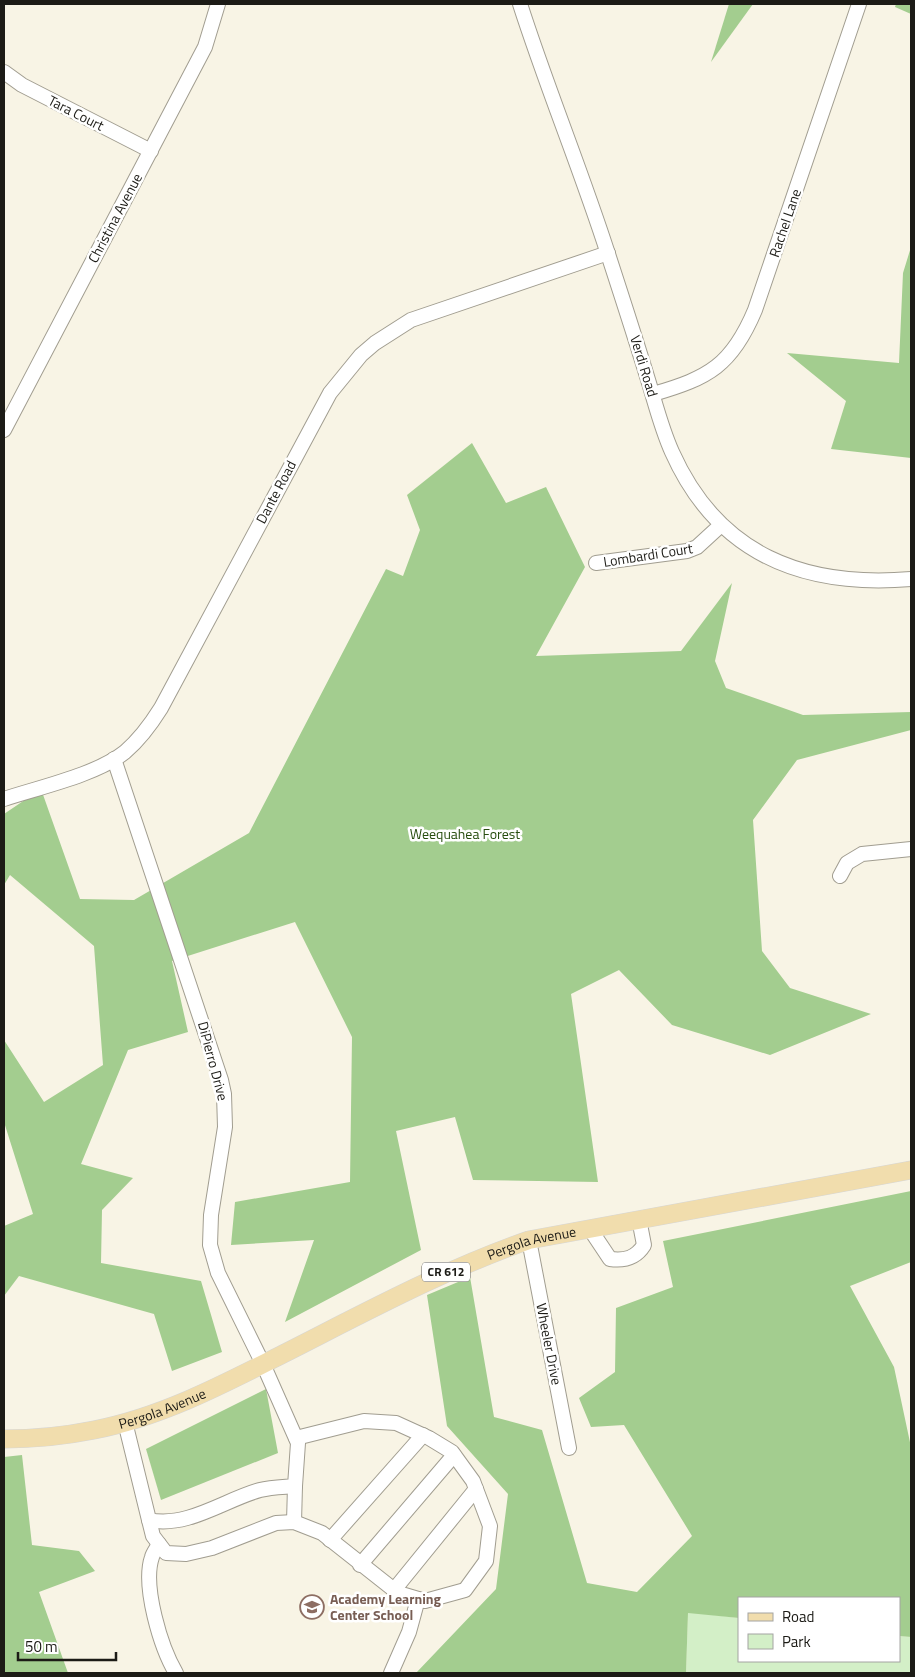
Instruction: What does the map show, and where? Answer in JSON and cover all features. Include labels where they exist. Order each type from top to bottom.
[{"type":"main road","name":"Pergola Avenue","points":[[4,1439],[33,1439],[94,1430],[125,1422],[198,1397],[428,1280],[485,1255],[529,1240],[911,1170]]},
{"type":"street","name":"Christina Avenue","points":[[4,430],[206,47],[218,4]]},
{"type":"street","name":"Verdi Road","points":[[520,4],[554,105],[608,253],[666,438],[693,491],[722,525],[762,554],[799,571],[827,577],[858,580],[911,579]]},
{"type":"street","name":"Rachel Lane","points":[[653,394],[690,382],[705,374],[730,356],[740,343],[755,310],[859,4]]},
{"type":"street","name":"Tara Court","points":[[4,72],[22,85],[150,151]]},
{"type":"street","name":"Dante Road","points":[[4,799],[102,766],[114,759],[137,740],[161,708],[330,393],[361,355],[394,330],[432,311],[608,253]]},
{"type":"street","name":"Lombardi Court","points":[[596,563],[697,548],[722,525]]},
{"type":"street","name":"DiPierro Drive","points":[[114,759],[221,1080],[224,1094],[225,1127],[211,1215],[210,1245],[218,1273],[264,1364],[296,1438]]},
{"type":"street","points":[[840,876],[846,863],[862,854],[911,849]]},
{"type":"street","points":[[590,1229],[610,1259],[620,1260],[639,1254],[644,1245],[639,1219]]},
{"type":"street","name":"Wheeler Drive","points":[[529,1240],[569,1448]]},
{"type":"street","points":[[125,1422],[153,1536],[166,1553],[186,1554],[212,1548],[251,1531],[276,1524],[294,1522],[322,1533],[360,1565],[394,1590],[425,1600],[465,1590],[486,1561],[490,1526],[473,1481],[454,1455],[423,1435],[396,1423],[364,1421],[296,1438],[298,1443],[294,1522]]},
{"type":"street","points":[[330,1540],[423,1435]]},
{"type":"street","points":[[360,1565],[454,1455]]},
{"type":"street","points":[[149,1520],[162,1523],[181,1520],[261,1490],[295,1486]]},
{"type":"street","points":[[394,1590],[476,1489]]},
{"type":"street","points":[[159,1544],[151,1558],[152,1602],[157,1628],[166,1657],[176,1673]]},
{"type":"street","points":[[391,1673],[409,1632],[418,1599]]},
{"type":"green space","points":[[729,4],[753,4],[711,62]]},
{"type":"green space","points":[[896,4],[911,4],[911,14],[895,7]]},
{"type":"green space","points":[[911,247],[911,458],[831,449],[846,401],[787,353],[899,363],[903,273]]},
{"type":"green space","name":"Weequahea Forest","points":[[472,443],[506,503],[546,487],[585,567],[536,656],[681,651],[732,583],[715,661],[726,688],[803,715],[911,712],[911,730],[797,760],[753,820],[762,951],[790,988],[871,1014],[770,1055],[672,1025],[619,970],[571,994],[598,1182],[473,1180],[455,1117],[396,1131],[421,1250],[285,1322],[314,1240],[231,1245],[235,1202],[350,1182],[352,1037],[295,922],[172,961],[188,1032],[128,1050],[81,1164],[133,1178],[102,1210],[101,1263],[201,1281],[222,1352],[172,1371],[154,1314],[19,1276],[4,1296],[4,1226],[33,1214],[4,1122],[4,1040],[44,1102],[103,1065],[94,946],[10,875],[4,885],[4,814],[41,789],[80,899],[134,900],[249,833],[386,569],[403,576],[420,530],[407,495]]},
{"type":"green space","points":[[911,1191],[911,1262],[850,1286],[894,1367],[911,1447],[911,1637],[900,1636],[900,1597],[738,1597],[738,1618],[688,1613],[686,1673],[416,1673],[496,1589],[508,1494],[447,1426],[427,1295],[470,1277],[494,1417],[542,1430],[587,1583],[637,1592],[692,1536],[624,1425],[591,1427],[579,1398],[615,1372],[616,1308],[673,1287],[663,1241]]},
{"type":"green space","points":[[266,1389],[278,1453],[161,1500],[146,1449]]},
{"type":"green space","points":[[22,1455],[32,1545],[79,1551],[95,1571],[39,1592],[68,1673],[4,1673],[4,1457]]},
{"type":"green space","points":[[688,1612],[738,1618],[738,1662],[900,1662],[900,1636],[911,1637],[911,1673],[686,1673]]},
{"type":"place","name":"Academy Learning Center School","points":[[312,1607]]}]
